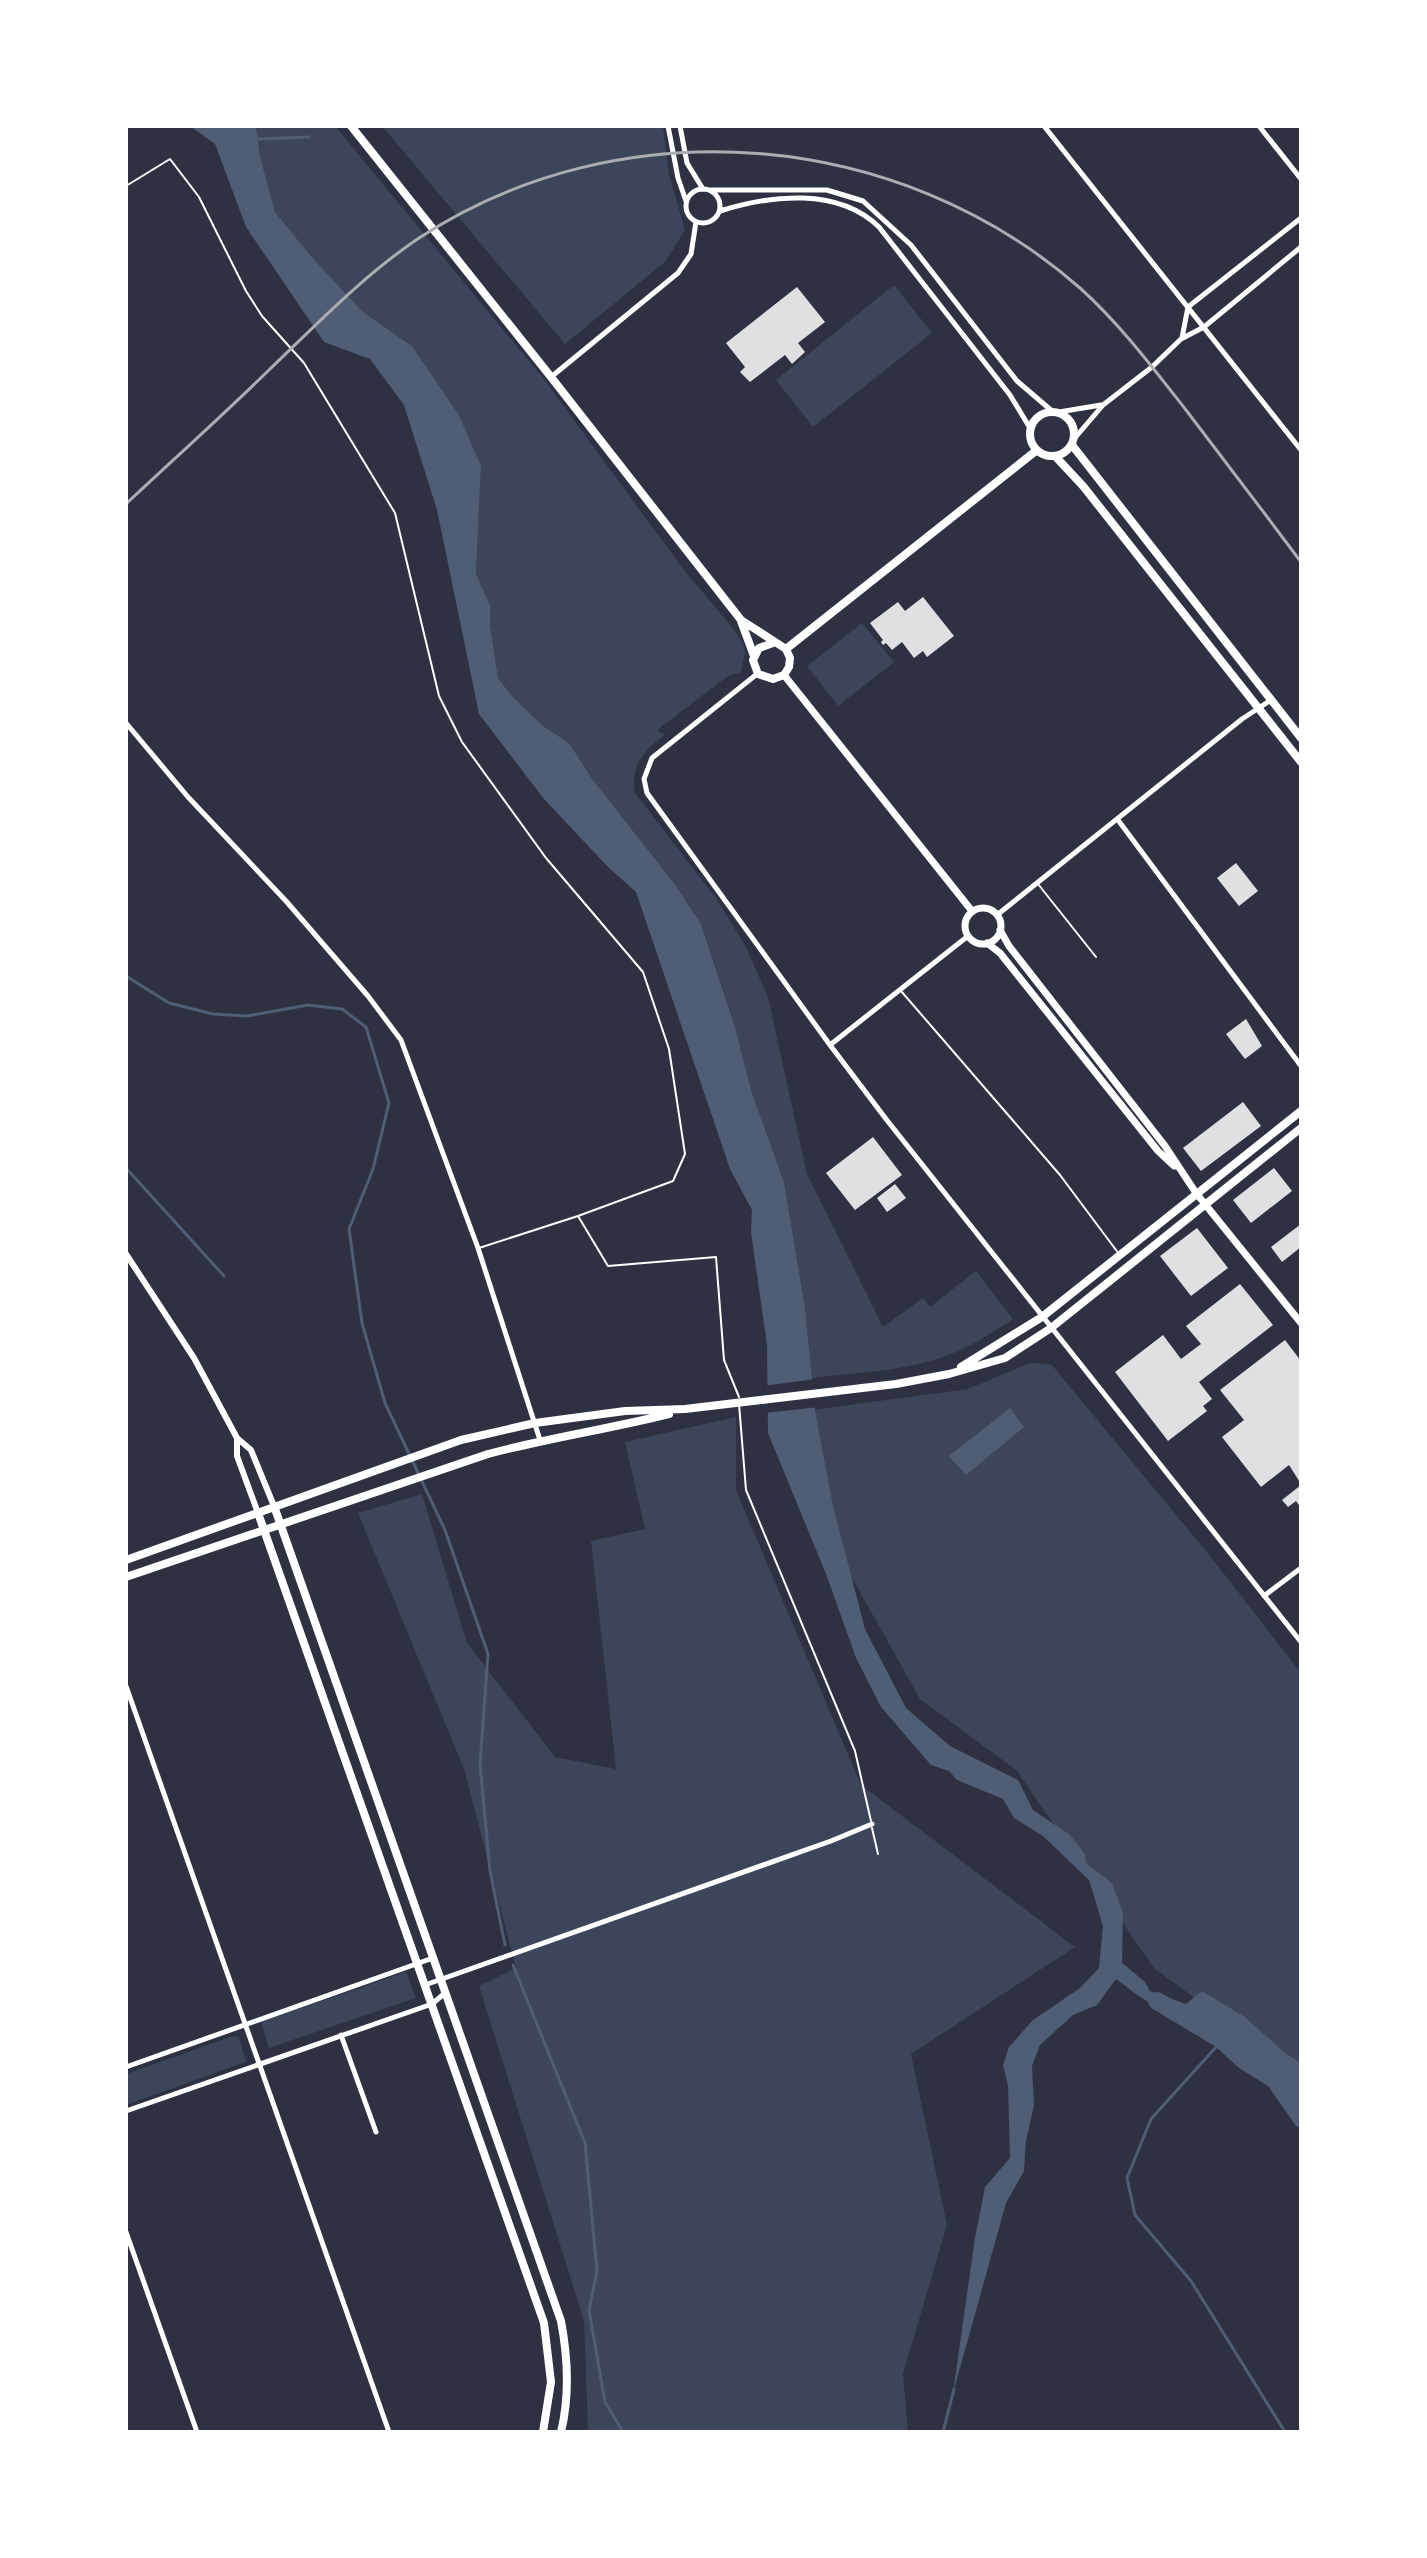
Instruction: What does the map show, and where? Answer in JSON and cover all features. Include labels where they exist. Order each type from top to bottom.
[{"type":"main road","points":[[351,126],[741,620],[786,649],[790,662],[784,675],[773,679],[758,674],[741,620]]},
{"type":"main road","points":[[1301,738],[1073,442],[1072,422],[1056,412],[1041,414],[1030,428],[1031,440],[1037,450],[1055,456],[1083,486],[1301,762]]},
{"type":"main road","points":[[1055,456],[1062,454],[1073,442]]},
{"type":"main road","points":[[786,649],[1037,450]]},
{"type":"main road","points":[[754,656],[763,645],[773,643]]},
{"type":"main road","points":[[784,675],[972,911]]},
{"type":"main road","points":[[1181,1173],[1158,1151],[1000,953],[987,943],[968,936],[966,920],[972,911],[983,908],[997,915],[1000,930],[1017,957],[1165,1146],[1196,1193],[1301,1323]]},
{"type":"main road","points":[[987,943],[1000,930]]},
{"type":"main road","points":[[949,1374],[1042,1317],[1301,1111]]},
{"type":"main road","points":[[126,1560],[496,1430],[625,1411],[685,1409],[896,1384],[949,1374],[1005,1358],[1051,1328],[1301,1128]]},
{"type":"main road","points":[[126,1577],[439,1470],[540,1440],[628,1424],[685,1409]]},
{"type":"main road","points":[[274,1506],[561,2321],[567,2372],[561,2432]]},
{"type":"main road","points":[[258,1513],[544,2323],[550,2361],[549,2406],[543,2432]]},
{"type":"street","points":[[668,126],[688,214],[696,222],[702,224],[714,220],[720,211],[719,199],[711,190]]},
{"type":"street","points":[[680,126],[687,163],[703,189]]},
{"type":"street","points":[[1044,126],[1301,450]]},
{"type":"street","points":[[1259,126],[1301,179]]},
{"type":"street","points":[[686,202],[692,193],[703,189],[827,190],[863,201],[911,245],[1017,381],[1056,412],[1103,405]]},
{"type":"street","points":[[720,211],[764,200],[803,199],[838,202],[859,210],[879,227],[1010,395],[1030,428]]},
{"type":"street","points":[[1181,339],[1188,307],[1301,218]]},
{"type":"street","points":[[551,377],[678,273],[691,254],[696,222]]},
{"type":"street","points":[[1073,442],[1103,405],[1152,367],[1181,339],[1204,327],[1301,247]]},
{"type":"street","points":[[758,674],[652,758],[644,779],[652,802],[830,1045],[1301,1642]]},
{"type":"street","points":[[997,915],[1271,700]]},
{"type":"street","points":[[126,723],[188,797],[286,901],[382,1013],[401,1040],[478,1248],[540,1440]]},
{"type":"street","points":[[1118,820],[1301,1066]]},
{"type":"street","points":[[830,1045],[968,936]]},
{"type":"street","points":[[126,1254],[194,1358],[237,1438],[251,1450],[274,1506]]},
{"type":"street","points":[[237,1438],[237,1456],[258,1513]]},
{"type":"street","points":[[1264,1596],[1301,1568]]},
{"type":"street","points":[[126,1686],[389,2432]]},
{"type":"street","points":[[425,1985],[872,1824]]},
{"type":"street","points":[[126,2067],[433,1958]]},
{"type":"street","points":[[126,2111],[432,2004],[445,1992]]},
{"type":"street","points":[[341,2035],[376,2132]]},
{"type":"street","points":[[126,2232],[197,2432]]},
{"type":"lane","points":[[126,186],[170,159],[199,197],[246,291],[262,316],[304,363],[395,513],[439,696],[462,742],[546,858],[643,972],[669,1049],[685,1154],[673,1181],[478,1248]]},
{"type":"lane","points":[[1037,883],[1096,957]]},
{"type":"lane","points":[[901,991],[1060,1175],[1120,1255]]},
{"type":"lane","points":[[578,1216],[608,1266],[716,1257],[724,1360],[739,1398],[746,1490],[855,1751],[878,1854]]},
{"type":"shaded area","points":[[190,126],[256,126],[260,156],[275,212],[363,312],[412,346],[459,415],[481,466],[476,574],[490,605],[498,678],[543,726],[569,743],[593,780],[674,883],[701,924],[735,1027],[751,1090],[784,1182],[805,1307],[815,1411],[833,1506],[865,1629],[906,1708],[950,1746],[1018,1780],[1033,1810],[1070,1835],[1085,1854],[1086,1863],[1112,1883],[1123,1913],[1122,1963],[1145,1982],[1150,1991],[1186,2004],[1202,1991],[1245,2017],[1285,2053],[1301,2063],[1301,2128],[1296,2126],[1268,2086],[1239,2068],[1207,2039],[1189,2011],[1178,2012],[1159,2007],[1116,1979],[1097,2005],[1073,2015],[1040,2045],[1032,2066],[1034,2105],[1026,2141],[1024,2171],[1006,2203],[953,2393],[985,2187],[1010,2158],[1008,2086],[1003,2065],[1009,2047],[1033,2020],[1080,1988],[1099,1968],[1103,1926],[1089,1880],[1043,1836],[1014,1818],[1003,1799],[957,1780],[949,1771],[931,1765],[881,1707],[856,1658],[826,1574],[768,1433],[767,1345],[751,1233],[752,1210],[730,1169],[636,892],[544,799],[479,714],[437,510],[404,405],[370,359],[324,342],[246,227],[215,144]]},
{"type":"shaded area","points":[[256,126],[335,126],[543,378],[684,570],[743,644],[745,652],[741,672],[728,676],[657,730],[665,735],[640,760],[635,775],[635,793],[716,898],[746,947],[768,997],[807,1174],[883,1327],[923,1298],[930,1307],[976,1271],[1013,1319],[983,1338],[928,1362],[811,1378],[805,1307],[784,1182],[751,1090],[735,1027],[701,924],[674,883],[593,780],[569,743],[543,726],[498,678],[490,605],[476,574],[481,466],[459,415],[412,346],[363,312],[275,212],[260,156]]},
{"type":"shaded area","points":[[382,126],[663,126],[669,174],[685,230],[666,261],[565,344]]},
{"type":"shaded area","points":[[894,285],[932,333],[813,427],[776,380]]},
{"type":"shaded area","points":[[862,623],[894,662],[838,706],[807,666]]},
{"type":"shaded area","points":[[1030,1363],[1051,1364],[1211,1557],[1301,1673],[1301,2077],[1154,1968],[1016,1770],[920,1699],[834,1546],[804,1411],[968,1389]]},
{"type":"shaded area","points":[[1010,1408],[1024,1427],[966,1475],[949,1456]]},
{"type":"shaded area","points":[[736,1417],[736,1490],[861,1785],[1075,1947],[911,2054],[947,2225],[903,2374],[908,2432],[588,2432],[584,2321],[479,1986],[516,1968],[464,1769],[358,1513],[422,1494],[467,1643],[555,1757],[616,1769],[591,1541],[645,1529],[625,1442]]},
{"type":"shaded area","points":[[406,1972],[416,1998],[269,2048],[261,2022]]},
{"type":"shaded area","points":[[233,2036],[239,2037],[246,2062],[126,2105],[126,2074]]},
{"type":"pier","points":[[815,1379],[819,1407],[764,1413],[763,1386]]},
{"type":"building","points":[[797,287],[825,322],[798,343],[805,352],[792,364],[785,355],[750,382],[740,372],[745,367],[726,343]]},
{"type":"building","points":[[923,597],[954,636],[927,657],[923,651],[914,658],[902,642],[892,650],[886,643],[883,645],[883,640],[870,623],[898,602],[905,611]]},
{"type":"building","points":[[1236,863],[1258,891],[1239,906],[1217,878]]},
{"type":"building","points":[[1246,1019],[1262,1046],[1245,1059],[1226,1034]]},
{"type":"building","points":[[1243,1102],[1261,1126],[1201,1171],[1183,1148]]},
{"type":"building","points":[[873,1137],[902,1175],[855,1210],[826,1173]]},
{"type":"building","points":[[1274,1168],[1292,1191],[1251,1223],[1233,1200]]},
{"type":"building","points":[[895,1184],[906,1198],[887,1212],[877,1198]]},
{"type":"building","points":[[1301,1224],[1301,1247],[1282,1262],[1271,1247]]},
{"type":"building","points":[[1197,1228],[1228,1268],[1191,1296],[1160,1256]]},
{"type":"building","points":[[1240,1284],[1273,1325],[1199,1382],[1212,1399],[1203,1406],[1207,1411],[1168,1441],[1115,1372],[1163,1335],[1181,1359],[1201,1344],[1186,1326]]},
{"type":"building","points":[[1285,1340],[1301,1361],[1301,1484],[1289,1465],[1261,1487],[1222,1437],[1244,1420],[1220,1390]]},
{"type":"building","points":[[1301,1485],[1301,1508],[1296,1501],[1288,1507],[1282,1500]]},
{"type":"waterway","points":[[257,139],[309,137]]},
{"type":"waterway","points":[[126,976],[169,1003],[213,1014],[247,1016],[308,1005],[342,1009],[366,1027],[389,1103],[373,1169],[349,1229],[362,1323],[385,1403],[445,1530],[488,1654],[480,1764],[490,1871],[505,1945]]},
{"type":"waterway","points":[[126,1168],[224,1276]]},
{"type":"waterway","points":[[513,1965],[585,2143],[597,2271],[589,2310],[605,2402],[623,2432]]},
{"type":"waterway","points":[[1157,2001],[1217,2037]]},
{"type":"waterway","points":[[1217,2046],[1151,2119],[1127,2178],[1135,2215],[1191,2281],[1285,2432]]},
{"type":"waterway","points":[[943,2432],[954,2389]]},
{"type":"railway","points":[[126,504],[342,300],[419,238],[498,195],[582,167],[670,153],[758,154],[845,167],[929,194],[1008,235],[1080,288],[1149,362],[1301,562]]}]
